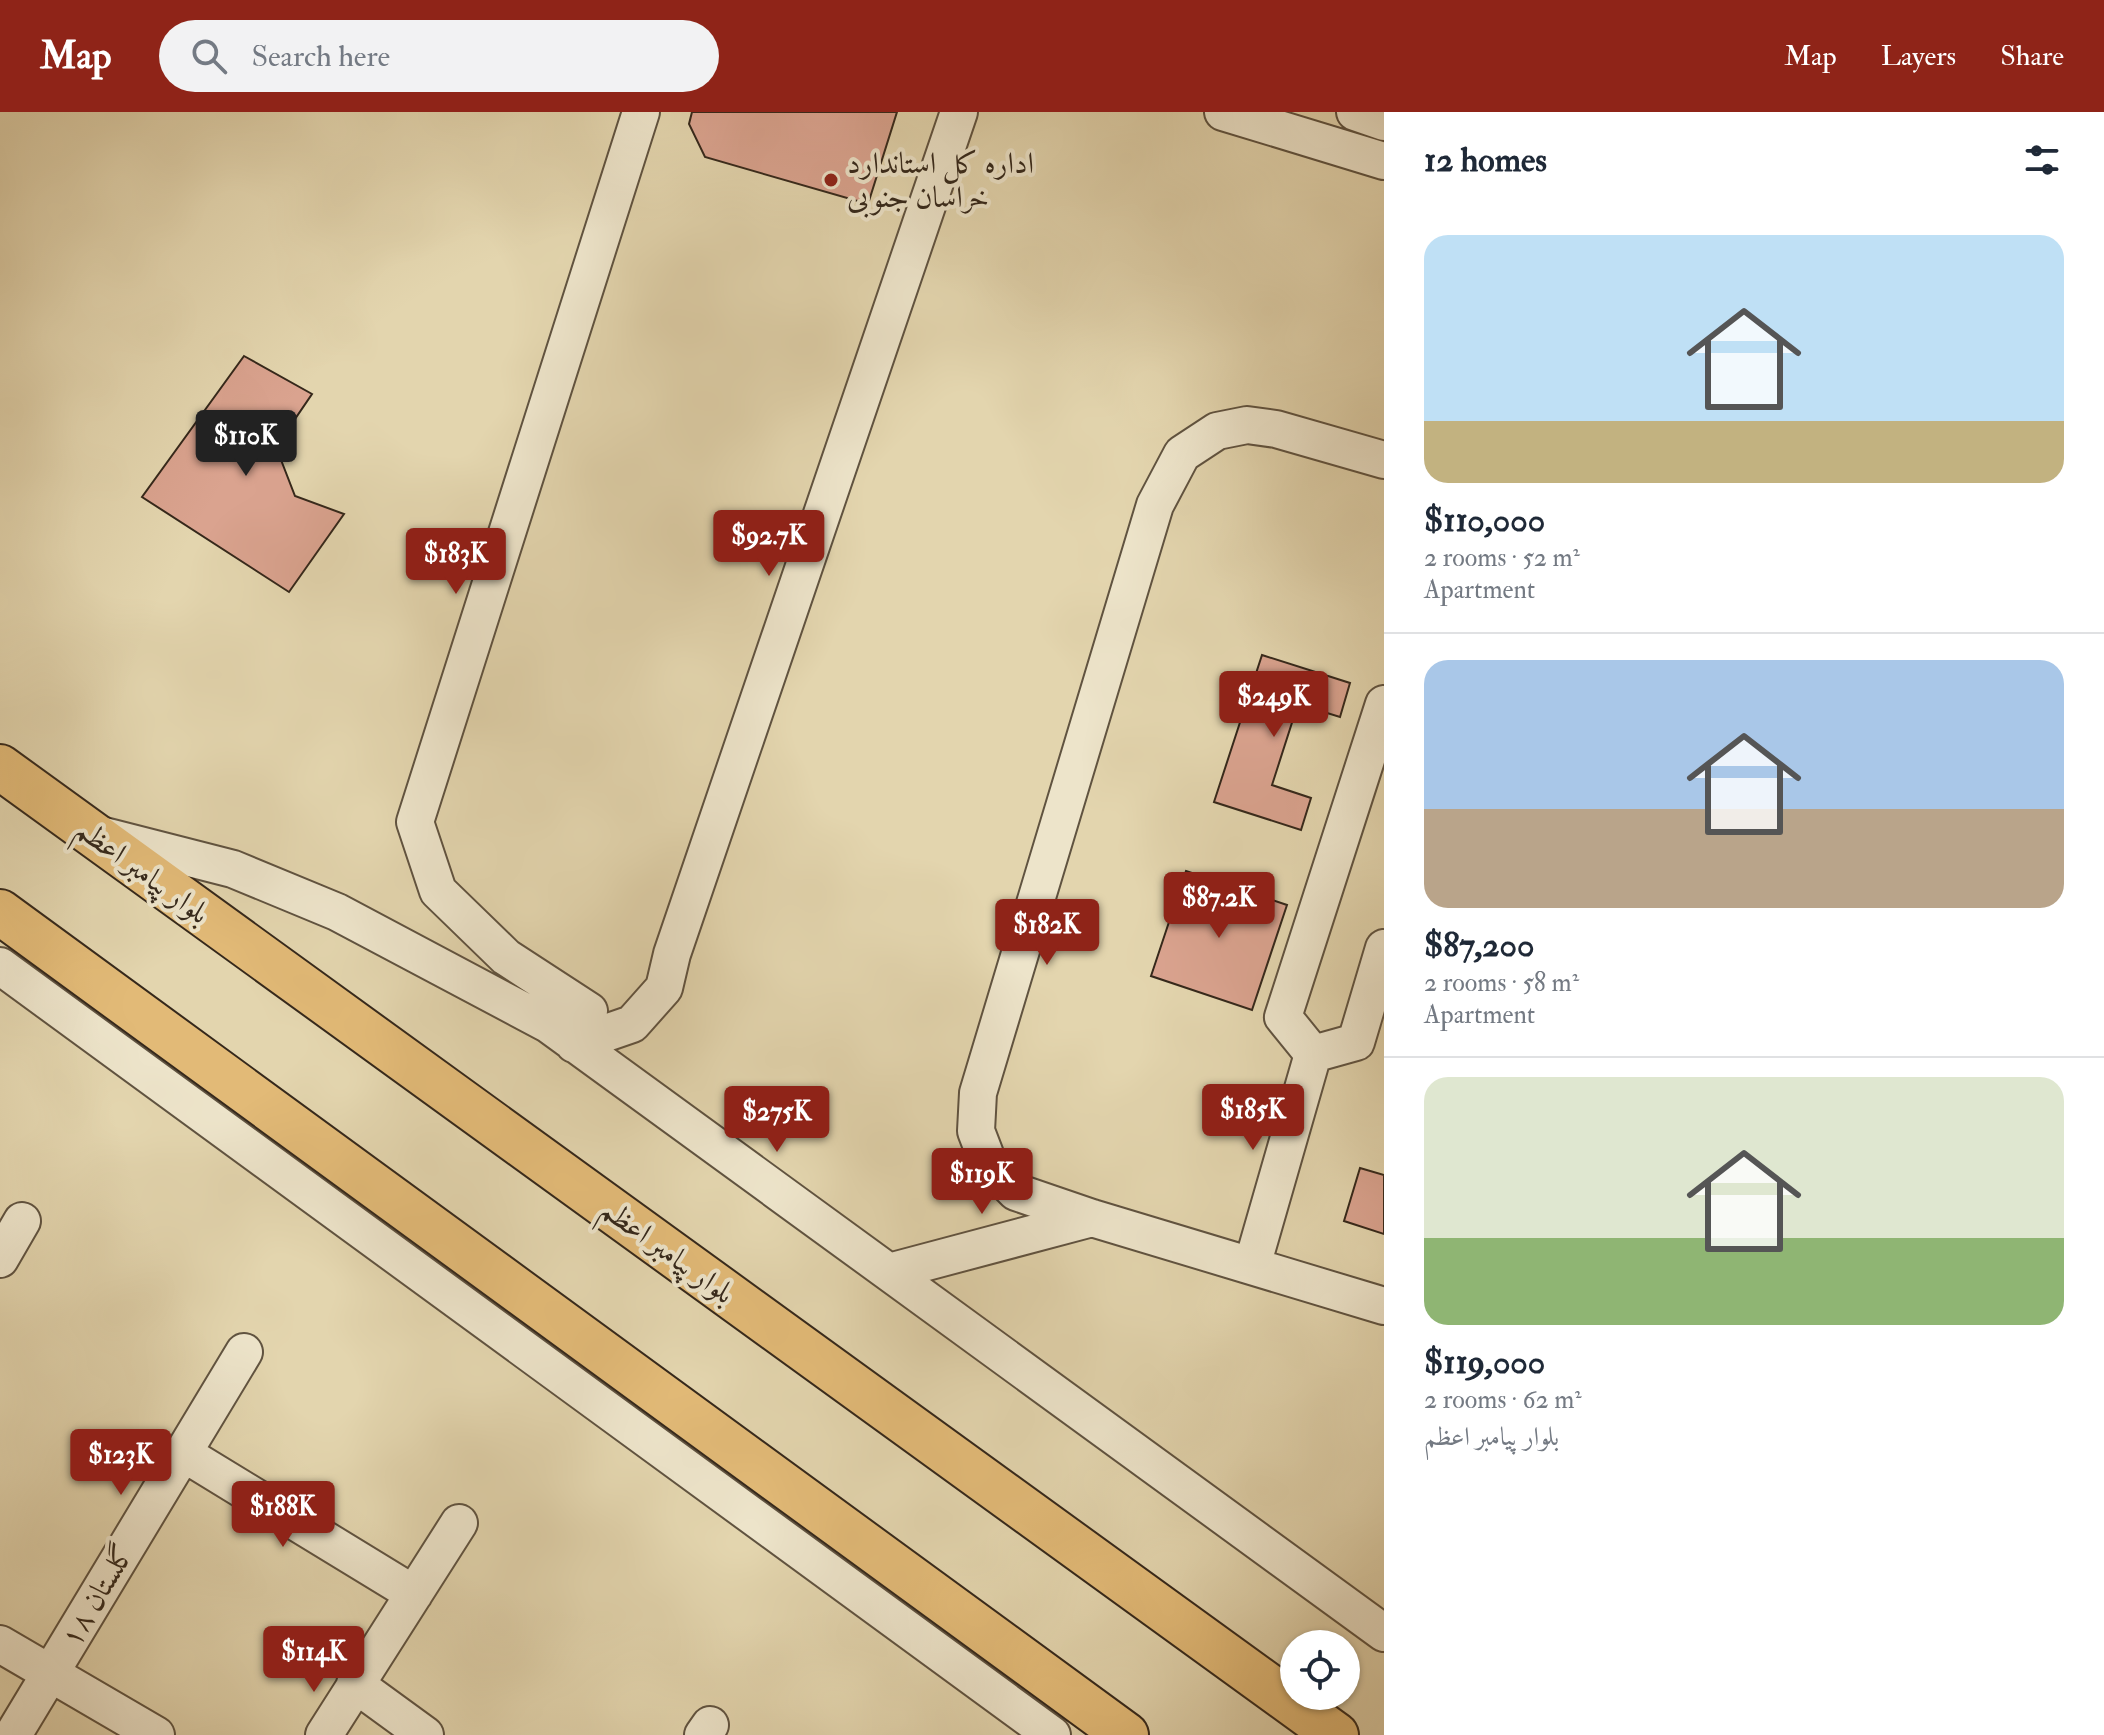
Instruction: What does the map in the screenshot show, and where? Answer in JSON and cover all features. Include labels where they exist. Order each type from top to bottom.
[{"type":"main road","name":"بلوار پیامبر اعظم","points":[[0,767],[1336,1735]]},
{"type":"main road","points":[[0,912],[1126,1735]]},
{"type":"street","points":[[574,1044],[589,1011],[506,957],[438,891],[415,822],[641,112]]},
{"type":"street","points":[[574,1044],[632,1024],[664,988],[672,954],[959,112]]},
{"type":"street","points":[[1223,112],[1384,161]]},
{"type":"street","points":[[1355,112],[1384,122]]},
{"type":"street","points":[[1384,460],[1276,429],[1247,425],[1217,431],[1182,454],[1155,505],[978,1093],[976,1131],[989,1165],[1016,1192],[1384,1306]]},
{"type":"street","points":[[1313,1054],[1283,1017],[1384,704]]},
{"type":"street","points":[[90,832],[233,869],[337,912],[548,1024],[1384,1633]]},
{"type":"street","points":[[1313,1054],[1356,1042],[1384,948]]},
{"type":"street","points":[[0,966],[1052,1735]]},
{"type":"street","points":[[1252,1266],[1313,1054]]},
{"type":"street","points":[[889,1272],[1092,1218]]},
{"type":"street","points":[[0,1259],[22,1221]]},
{"type":"street","name":"گلستان ۱۸","points":[[13,1735],[244,1352]]},
{"type":"street","points":[[183,1453],[414,1594]]},
{"type":"street","points":[[324,1735],[459,1523]]},
{"type":"street","points":[[0,1644],[156,1735]]},
{"type":"street","points":[[355,1684],[425,1735]]},
{"type":"building","name":"اداره کل استاندارد خراسان جنوبی","points":[[692,112],[897,112],[868,204],[705,157],[689,124]]},
{"type":"building","points":[[244,356],[312,394],[276,447],[295,496],[344,514],[289,592],[142,497]]},
{"type":"building","points":[[1262,655],[1350,683],[1340,717],[1298,704],[1272,785],[1311,798],[1301,830],[1214,802]]},
{"type":"building","points":[[1186,871],[1287,905],[1252,1010],[1151,976]]},
{"type":"building","points":[[1360,1168],[1384,1175],[1384,1234],[1344,1221]]},
{"type":"place","name":"اداره کل استاندارد خراسان جنوبی","points":[[831,180]]}]
